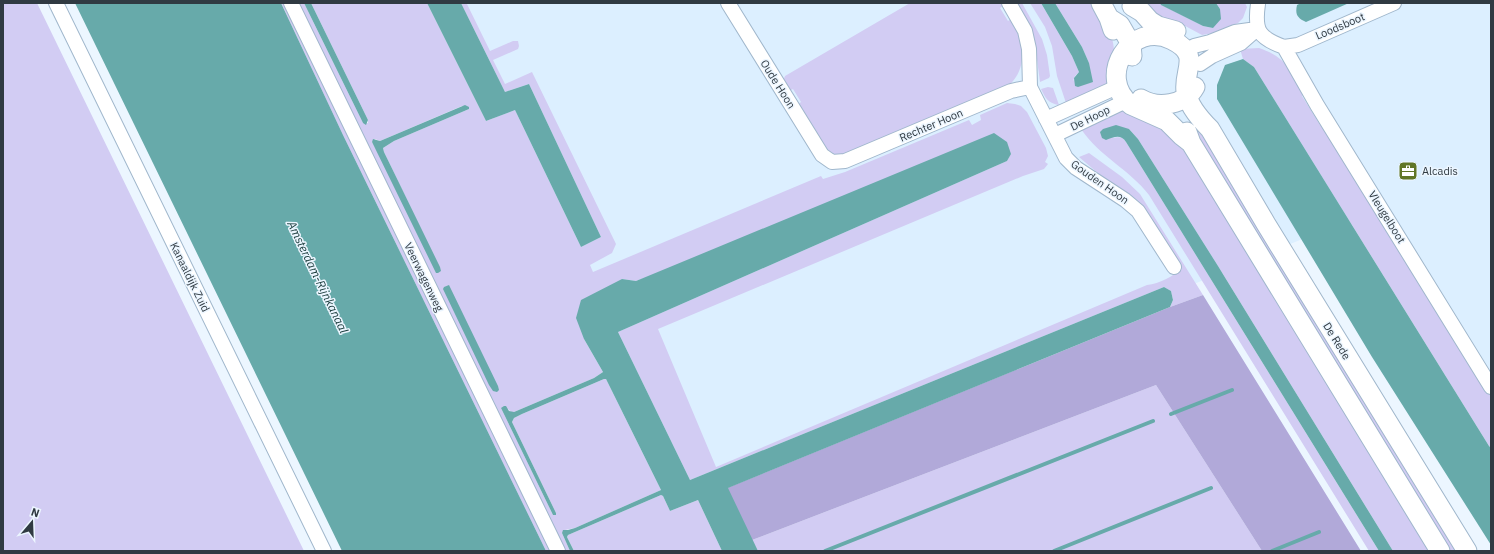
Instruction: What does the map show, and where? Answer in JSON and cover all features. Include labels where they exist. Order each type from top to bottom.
[{"type":"main road","points":[[1131,4],[1134,15],[1155,31],[1193,53],[1185,89],[1190,93],[1162,111],[1136,108],[1116,76],[1118,64],[1128,47],[1155,31]]},
{"type":"main road","points":[[1105,10],[1111,27],[1128,47]]},
{"type":"main road","name":"De Rede","points":[[1190,93],[1199,118],[1210,129],[1270,231],[1466,551]]},
{"type":"main road","name":"De Rede","points":[[1162,111],[1178,120],[1187,132],[1191,143],[1440,551]]},
{"type":"street","name":"Kanaaldijk Zuid","points":[[56,3],[324,551]]},
{"type":"street","name":"Veerwagenweg","points":[[291,3],[558,551]]},
{"type":"street","name":"Oude Hoon","points":[[728,3],[822,155],[832,162]]},
{"type":"street","points":[[1009,3],[1025,31],[1029,49],[1030,87]]},
{"type":"street","points":[[1258,3],[1256,19],[1258,29],[1268,42],[1284,47]]},
{"type":"street","name":"Loodsboot","points":[[1284,47],[1298,44],[1394,3]]},
{"type":"street","points":[[1193,53],[1212,56],[1241,43],[1258,29]]},
{"type":"street","name":"Vleugelboot","points":[[1284,47],[1317,105],[1491,386]]},
{"type":"street","name":"Rechter Hoon","points":[[832,162],[845,161],[1011,91],[1030,87]]},
{"type":"street","name":"Gouden Hoon","points":[[1030,87],[1070,163],[1125,200],[1138,211],[1174,267]]},
{"type":"street","name":"De Hoop","points":[[1046,119],[1127,95]]},
{"type":"street","name":"De Hoop","points":[[1055,135],[1127,95]]},
{"type":"shaded area","points":[[3,3],[37,3],[304,551],[3,551]]},
{"type":"shaded area","points":[[281,3],[287,3],[553,551],[546,551],[343,135]]},
{"type":"shaded area","points":[[296,3],[304,3],[363,123],[368,123],[368,120],[311,3],[427,3],[486,121],[515,110],[581,247],[601,237],[529,84],[505,92],[461,3],[468,3],[467,4],[490,51],[513,41],[518,41],[518,49],[493,60],[505,84],[532,72],[616,244],[612,253],[590,265],[593,272],[821,176],[823,179],[845,172],[969,120],[972,125],[981,120],[980,115],[1007,103],[1021,106],[1027,112],[1046,148],[1048,156],[1045,162],[1048,164],[1044,169],[1023,176],[658,329],[716,467],[1147,285],[1161,281],[1182,269],[1144,208],[1137,200],[1106,180],[1079,157],[1089,153],[1122,177],[1140,194],[1203,295],[1170,307],[1173,300],[1171,291],[1164,287],[690,480],[618,332],[1007,161],[1011,153],[636,281],[622,279],[584,339],[603,372],[594,378],[514,412],[501,408],[553,515],[556,515],[512,422],[514,418],[522,414],[606,379],[661,490],[575,528],[565,530],[562,533],[570,551],[563,551]],"holes":[[[462,106],[469,109],[394,141],[383,148],[441,271],[372,142],[375,139],[380,141]]]},
{"type":"shaded area","points":[[437,3],[1491,3],[1491,417],[1355,217],[680,498]]},
{"type":"shaded area","points":[[910,3],[1001,3],[1003,6],[1000,8],[1008,21],[1011,19],[1019,36],[1021,45],[1022,62],[1015,79],[1008,86],[846,154],[837,155],[829,152],[824,148],[797,105],[801,102],[793,89],[789,91],[783,81],[785,76]]},
{"type":"shaded area","points":[[1016,3],[1022,3],[1042,39],[1047,55],[1050,76],[1049,78],[1040,82],[1032,30]]},
{"type":"shaded area","points":[[1030,3],[1041,3],[1072,56],[1079,72],[1073,81],[1089,63],[1082,47],[1055,3],[1092,3],[1107,27],[1113,41],[1114,58],[1110,78],[1105,86],[1067,106],[1057,76],[1052,46],[1045,27]]},
{"type":"shaded area","points":[[1140,3],[1160,3],[1203,26],[1213,28],[1220,9],[1216,3],[1245,3],[1247,7],[1243,18],[1238,23],[1213,33],[1202,35],[1176,21],[1163,20]]},
{"type":"shaded area","points":[[1259,48],[1282,60],[1291,72],[1305,94],[1302,96],[1320,125],[1324,125],[1491,396],[1491,448],[1254,67],[1243,59],[1240,49]]},
{"type":"shaded area","points":[[1048,87],[1053,88],[1059,105],[1050,102],[1044,95],[1041,89]]},
{"type":"shaded area","points":[[1125,110],[1161,123],[1180,141],[1434,551],[1393,551],[1138,139],[1129,129],[1112,138],[1120,137],[1126,142],[1379,551],[1369,551],[1149,195],[1133,178],[1097,147],[1081,129],[1115,111]]},
{"type":"shaded area","points":[[1200,128],[1460,551],[1449,551],[1192,134]]},
{"type":"shaded area","points":[[1203,295],[1361,551],[1262,551],[1156,385],[752,540],[727,488],[1170,307]]},
{"type":"shaded area","points":[[1156,385],[1262,551],[758,551],[752,540]]},
{"type":"shaded area","points":[[661,495],[663,496],[670,511],[698,500],[722,551],[574,551],[567,537],[568,535]]},
{"type":"water","name":"Amsterdam-Rijnkanaal","points":[[75,3],[281,3],[343,135],[546,551],[342,551]]},
{"type":"water","points":[[304,3],[311,3],[368,120],[366,125],[363,123]]},
{"type":"water","points":[[427,3],[461,3],[505,92],[529,84],[601,237],[581,247],[515,110],[486,121]]},
{"type":"water","points":[[1041,3],[1055,3],[1082,47],[1089,63],[1093,82],[1078,87],[1075,86],[1074,78],[1079,72],[1072,56]]},
{"type":"water","points":[[1160,3],[1216,3],[1220,9],[1221,19],[1213,28],[1203,26],[1161,5]]},
{"type":"water","points":[[1301,3],[1349,3],[1306,22],[1299,17],[1296,11],[1297,5]]},
{"type":"water","points":[[1243,59],[1254,67],[1491,448],[1491,545],[1372,357],[1217,99],[1217,85],[1225,65]]},
{"type":"water","points":[[465,105],[469,107],[469,109],[394,141],[383,148],[440,267],[441,271],[436,273],[372,142],[373,139],[380,141]]},
{"type":"water","points":[[1116,125],[1129,129],[1138,139],[1393,551],[1379,551],[1124,139],[1115,137],[1106,140],[1102,138],[1100,132],[1103,129]]},
{"type":"water","points":[[994,133],[1007,142],[1011,154],[1007,161],[618,332],[690,480],[1164,287],[1171,291],[1173,300],[1170,307],[728,488],[758,551],[722,551],[698,500],[670,511],[663,496],[661,495],[568,535],[567,537],[574,551],[570,551],[562,533],[563,530],[575,528],[661,490],[606,379],[522,414],[514,418],[512,422],[556,515],[553,515],[501,408],[506,406],[509,411],[514,412],[594,378],[603,372],[584,339],[576,318],[581,300],[622,279],[636,281]]},
{"type":"water","points":[[449,285],[498,386],[499,390],[497,392],[493,391],[489,385],[443,289]]},
{"type":"waterway","points":[[1171,414],[1232,390]]},
{"type":"waterway","points":[[825,551],[1153,421]]},
{"type":"waterway","points":[[1054,551],[1211,488]]},
{"type":"waterway","points":[[1272,551],[1319,532]]},
{"type":"place","name":"Alcadis","points":[[1408,171]]}]
